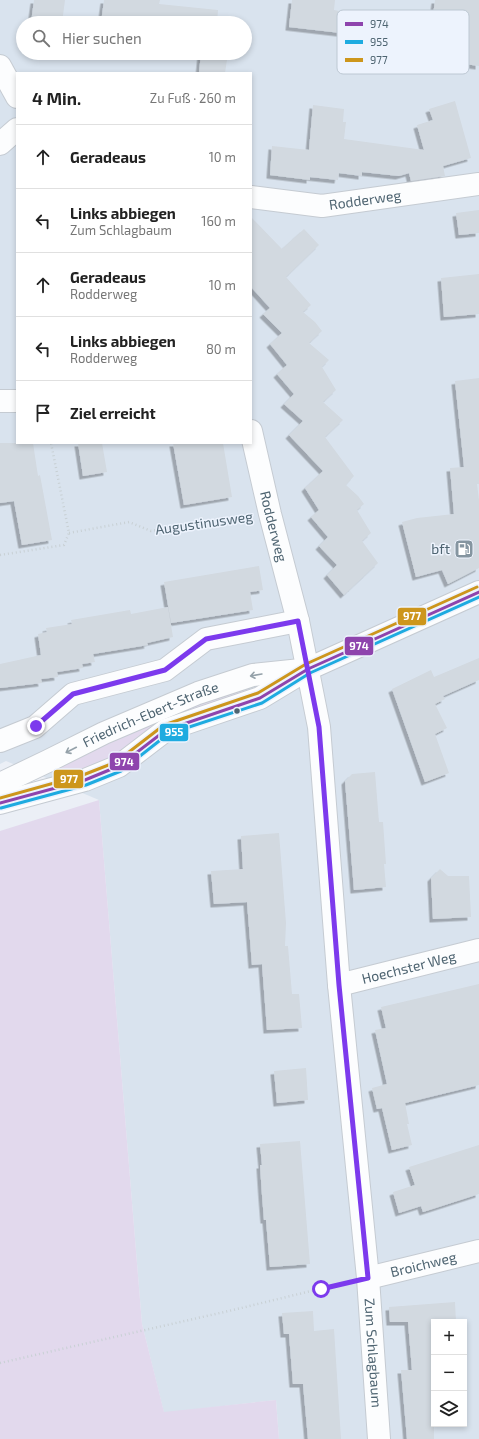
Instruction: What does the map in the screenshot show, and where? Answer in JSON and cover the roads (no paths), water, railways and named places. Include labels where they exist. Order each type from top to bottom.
[{"type":"street","points":[[0,66],[16,95]]},
{"type":"street","points":[[0,144],[16,130]]},
{"type":"street","name":"Rodderweg","points":[[252,197],[322,206],[479,184]]},
{"type":"street","points":[[0,401],[16,401]]},
{"type":"street","name":"Rodderweg","points":[[252,435],[270,514],[298,621],[308,669]]},
{"type":"street","name":"Friedrich-Ebert-Straße","points":[[0,803],[85,780],[119,766],[166,730],[260,698],[308,669],[479,592]]},
{"type":"street","points":[[0,741],[36,726],[73,694],[165,670],[206,639],[298,621]]},
{"type":"street","name":"Friedrich-Ebert-Straße","points":[[0,784],[104,733],[198,694],[253,675],[308,669]]},
{"type":"street","name":"Zum Schlagbaum","points":[[308,669],[319,727],[339,985],[368,1278],[379,1439]]},
{"type":"street","name":"Hoechster Weg","points":[[339,985],[479,950]]},
{"type":"street","name":"Broichweg","points":[[368,1278],[479,1251]]},
{"type":"place","name":"bft","points":[[464,549]]}]
